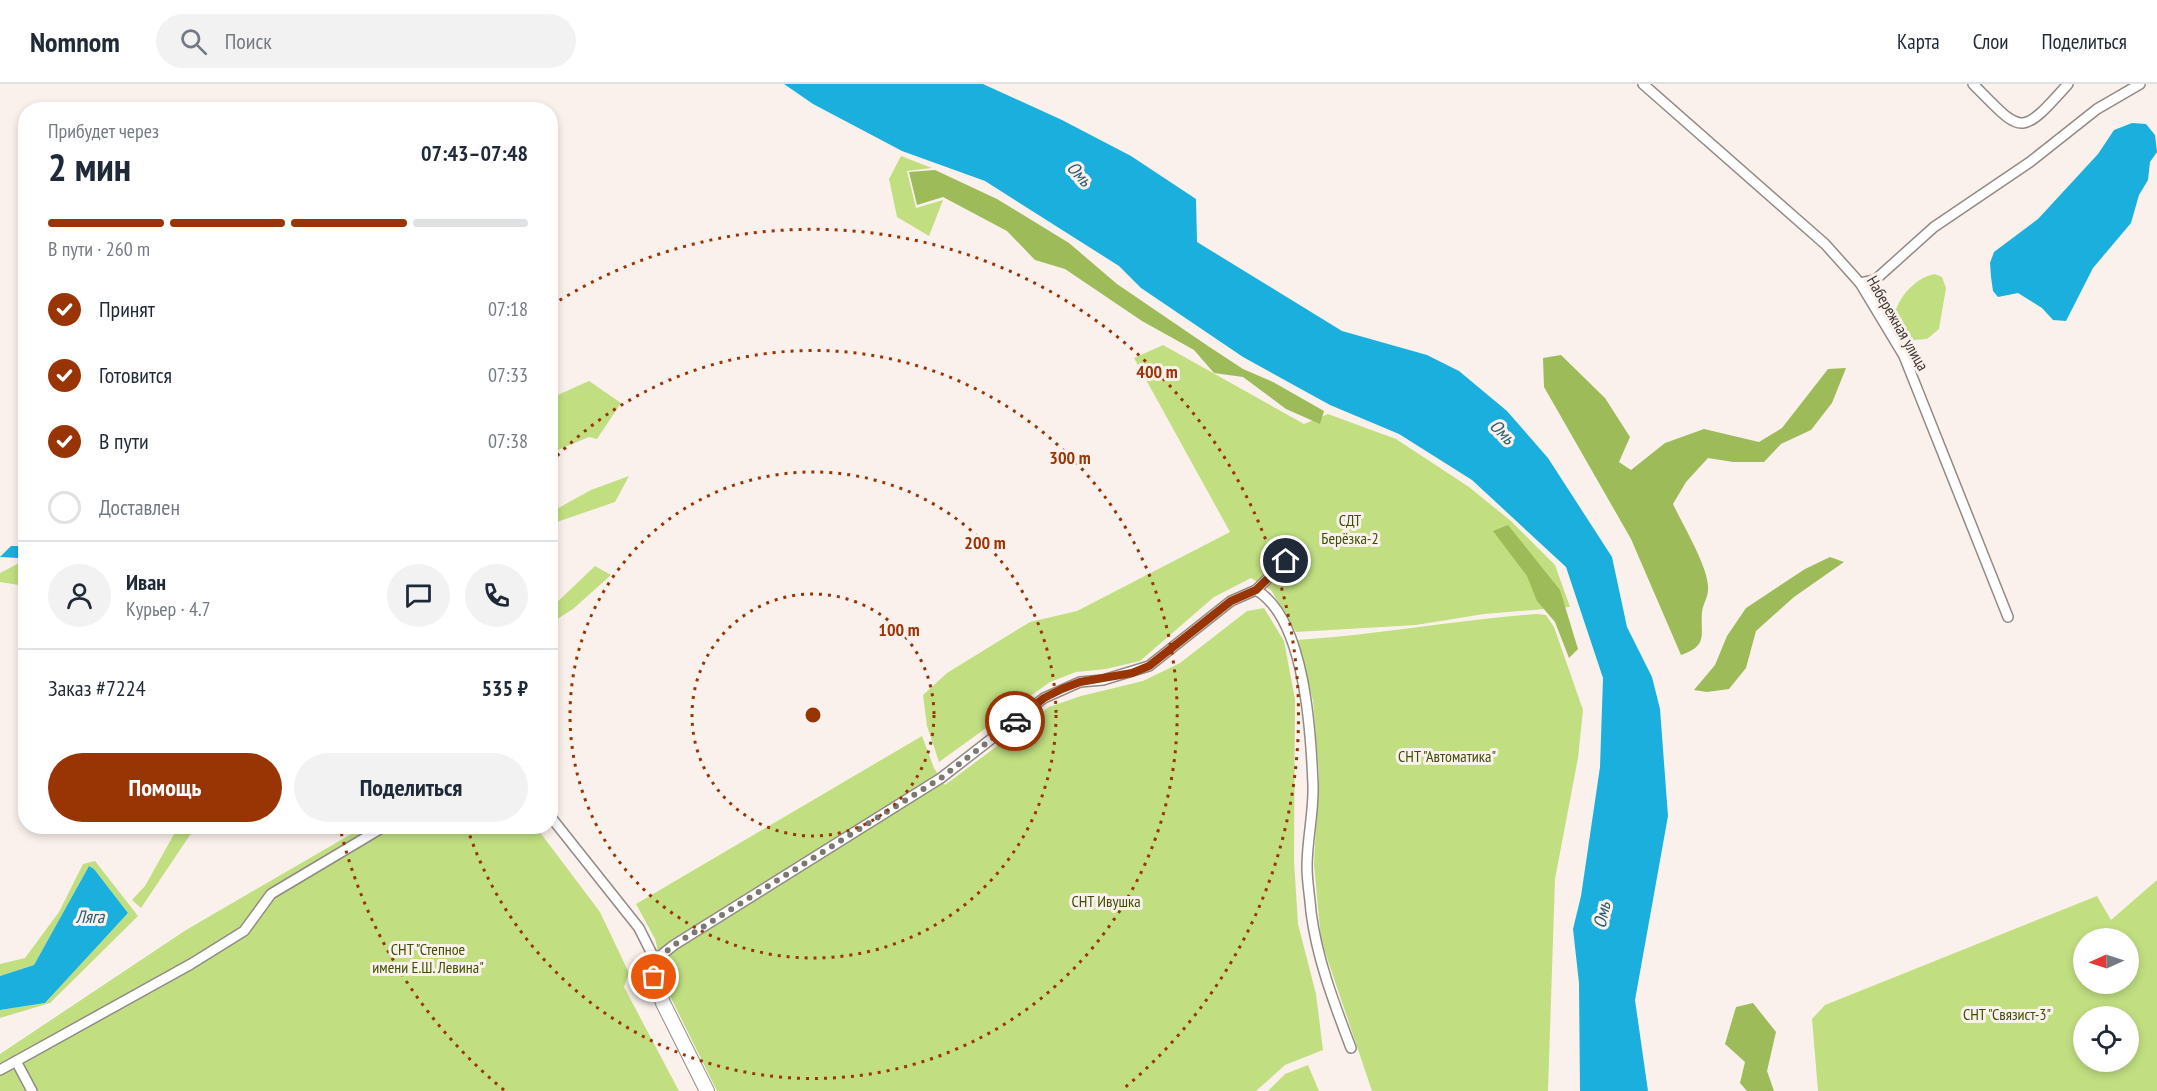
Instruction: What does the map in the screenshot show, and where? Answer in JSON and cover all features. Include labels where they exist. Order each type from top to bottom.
[{"type":"street","name":"Набережная улица","points":[[1642,84],[1825,244],[1860,283],[1904,356],[2008,616]]},
{"type":"street","points":[[1973,84],[2010,121],[2019,124],[2039,116],[2068,84]]},
{"type":"street","points":[[1860,283],[1875,280],[1934,227],[2030,162],[2097,109],[2140,84]]},
{"type":"street","points":[[656,960],[674,945],[941,778],[1044,698],[1080,682],[1113,678],[1149,666],[1231,601],[1256,590],[1286,561]]},
{"type":"street","points":[[1256,590],[1269,598],[1291,637],[1307,710],[1313,786],[1307,868],[1311,914],[1317,949],[1351,1047]]},
{"type":"street","points":[[558,826],[639,928],[656,960],[654,977],[668,1014],[706,1091]]},
{"type":"street","points":[[0,1070],[191,964],[244,931],[270,894],[371,834]]},
{"type":"street","points":[[16,1061],[32,1091]]},
{"type":"green space","points":[[901,156],[932,168],[907,171],[916,208],[943,200],[929,236],[897,217],[889,179]]},
{"type":"green space","points":[[935,170],[997,199],[1069,243],[1117,284],[1208,346],[1243,369],[1273,382],[1324,411],[1320,424],[1286,409],[1243,377],[1214,373],[1194,350],[1142,321],[1065,269],[1035,260],[1007,231],[943,197],[917,205],[909,172]]},
{"type":"green space","points":[[1935,274],[1942,277],[1946,288],[1939,329],[1927,339],[1914,340],[1893,322],[1894,314],[1901,299],[1913,285]]},
{"type":"green space","name":"СДТ Берёзка-2","points":[[1163,345],[1304,424],[1328,414],[1396,439],[1469,487],[1511,521],[1555,565],[1570,607],[1484,614],[1416,625],[1296,632],[1271,590],[1251,578],[1214,597],[1140,661],[1106,669],[1076,672],[1050,682],[939,762],[927,726],[923,695],[947,673],[1030,622],[1077,611],[1230,532],[1134,358]]},
{"type":"green space","points":[[1561,355],[1605,398],[1630,437],[1619,462],[1631,470],[1665,443],[1704,429],[1759,442],[1782,428],[1828,369],[1846,368],[1832,403],[1811,430],[1781,444],[1764,462],[1733,462],[1708,458],[1686,482],[1673,504],[1705,571],[1708,590],[1702,612],[1702,633],[1699,643],[1681,655],[1631,539],[1544,387],[1543,358]]},
{"type":"green space","points":[[589,381],[621,403],[597,439],[589,437],[558,450],[558,395]]},
{"type":"green space","points":[[629,476],[615,502],[558,522],[558,508],[591,490]]},
{"type":"green space","points":[[1508,525],[1560,590],[1578,649],[1569,658],[1555,622],[1537,601],[1527,576],[1493,531]]},
{"type":"green space","points":[[1830,557],[1844,562],[1794,597],[1756,631],[1746,668],[1729,689],[1707,692],[1694,690],[1715,665],[1727,636],[1746,608],[1805,569]]},
{"type":"green space","points":[[18,564],[18,585],[0,582],[0,573]]},
{"type":"green space","points":[[595,566],[611,575],[573,609],[558,619],[558,601]]},
{"type":"green space","name":"СНТ Ивушка","points":[[1264,608],[1284,641],[1295,699],[1294,861],[1298,924],[1316,994],[1323,1050],[1285,1065],[1256,1091],[717,1091],[669,994],[655,939],[636,904],[922,736],[934,768],[945,785],[1049,707],[1081,696],[1143,681],[1180,663],[1247,611]]},
{"type":"green space","name":"СНТ \"Автоматика\"","points":[[1536,614],[1546,615],[1554,627],[1583,710],[1578,758],[1555,879],[1548,1091],[1372,1091],[1321,940],[1314,864],[1319,774],[1313,701],[1297,640]]},
{"type":"green space","points":[[174,834],[192,834],[141,908],[132,900],[145,886]]},
{"type":"green space","name":"СНТ \"Степное имени Е.Ш. Левина\"","points":[[351,834],[541,834],[600,912],[629,973],[624,987],[679,1091],[0,1091],[0,1054],[186,930]]},
{"type":"green space","points":[[95,861],[138,916],[50,1003],[0,1018],[0,1010],[45,1003],[128,913],[94,869],[89,866],[34,965],[0,976],[0,964],[25,958],[59,912],[83,864]]},
{"type":"green space","name":"СНТ \"Связист-3\"","points":[[2157,880],[2157,1091],[1818,1091],[1812,1019],[1825,1005],[2097,896],[2111,920]]},
{"type":"green space","points":[[1753,1003],[1776,1032],[1767,1071],[1774,1091],[1747,1091],[1740,1083],[1745,1062],[1725,1044],[1736,1007]]},
{"type":"green space","points":[[1308,1065],[1319,1091],[1268,1091],[1285,1074]]},
{"type":"water","name":"Омь","points":[[784,84],[983,84],[1062,120],[1131,156],[1196,199],[1197,242],[1342,331],[1427,355],[1459,371],[1507,411],[1548,458],[1612,557],[1627,627],[1652,677],[1660,709],[1668,816],[1635,1000],[1648,1091],[1580,1091],[1579,983],[1573,929],[1581,896],[1600,767],[1603,678],[1566,567],[1472,480],[1399,434],[1330,405],[1243,357],[1141,288],[1119,266],[985,181],[902,151],[813,104]]},
{"type":"water","points":[[2132,123],[2146,124],[2155,135],[2157,152],[2150,162],[2148,180],[2139,195],[2131,223],[2093,268],[2066,321],[2053,320],[2042,308],[2018,293],[1998,297],[1993,291],[1991,277],[1990,263],[1994,252],[2038,219],[2098,154],[2114,130]]},
{"type":"water","points":[[11,546],[18,546],[18,558],[0,557]]},
{"type":"water","name":"Ляга","points":[[89,866],[94,869],[128,913],[45,1003],[0,1010],[0,976],[34,965]]},
{"type":"way so far","points":[[654,977],[656,960],[674,945],[941,778],[1015,721]]},
{"type":"route","points":[[1015,721],[1044,698],[1062,689],[1080,682],[1103,680],[1132,673],[1149,666],[1231,601],[1256,590],[1286,561]]}]
